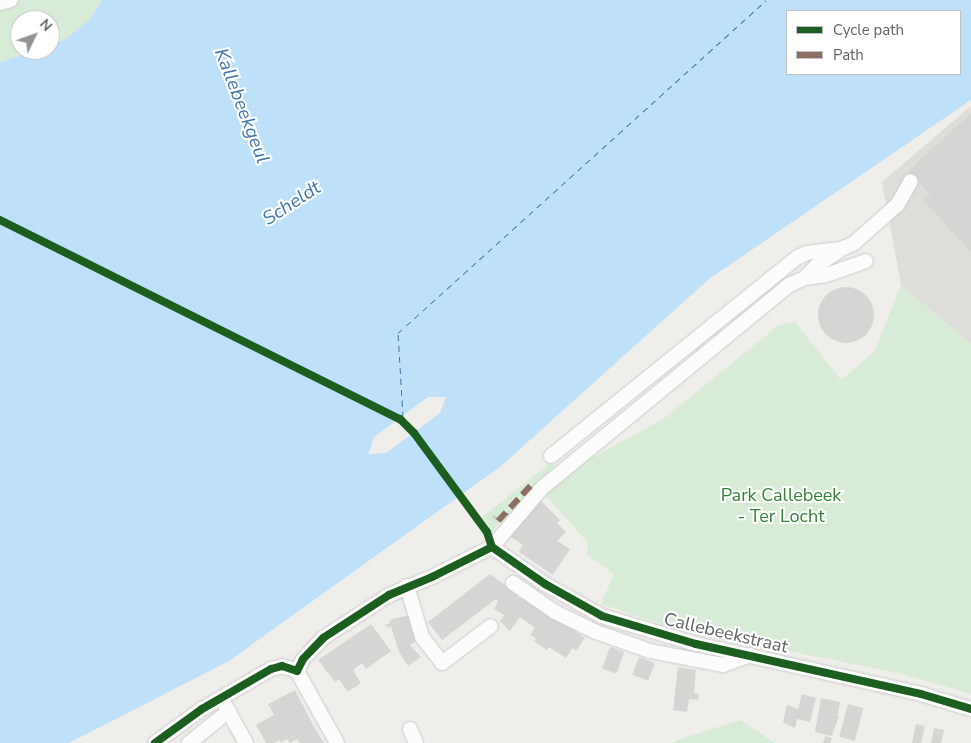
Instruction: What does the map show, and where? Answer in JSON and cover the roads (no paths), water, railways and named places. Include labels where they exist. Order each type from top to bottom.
[{"type":"street","points":[[0,2],[11,0]]},
{"type":"street","points":[[805,278],[816,267],[841,249],[853,244],[870,230],[898,204],[911,181]]},
{"type":"street","points":[[551,456],[798,257],[807,253],[841,249]]},
{"type":"street","points":[[297,670],[303,659],[323,638],[390,595],[407,586],[432,577],[492,547],[542,488],[789,285],[805,278],[826,275],[866,261]]},
{"type":"street","name":"Callebeekstraat","points":[[492,547],[545,584],[602,616],[696,644],[921,694],[971,709]]},
{"type":"street","name":"Callebeekstraat","points":[[513,583],[556,612],[596,632],[650,651],[723,665],[751,655]]},
{"type":"street","points":[[407,586],[422,637],[442,664],[491,626]]},
{"type":"street","points":[[155,743],[220,698],[271,668],[282,666],[297,670],[338,743]]},
{"type":"street","points":[[220,698],[246,743]]},
{"type":"street","points":[[189,743],[229,711]]},
{"type":"street","points":[[410,729],[416,743]]},
{"type":"water","points":[[102,0],[971,0],[971,100],[709,279],[500,467],[229,661],[69,743],[0,743],[0,62],[10,59],[60,60],[60,41],[67,38],[90,19]]},
{"type":"water label","name":"Kallebeekgeul","points":[[241,106]]},
{"type":"water label","name":"Scheldt","points":[[292,204]]},
{"type":"park label","name":"Park Callebeek - Ter Locht","points":[[781,506]]}]
